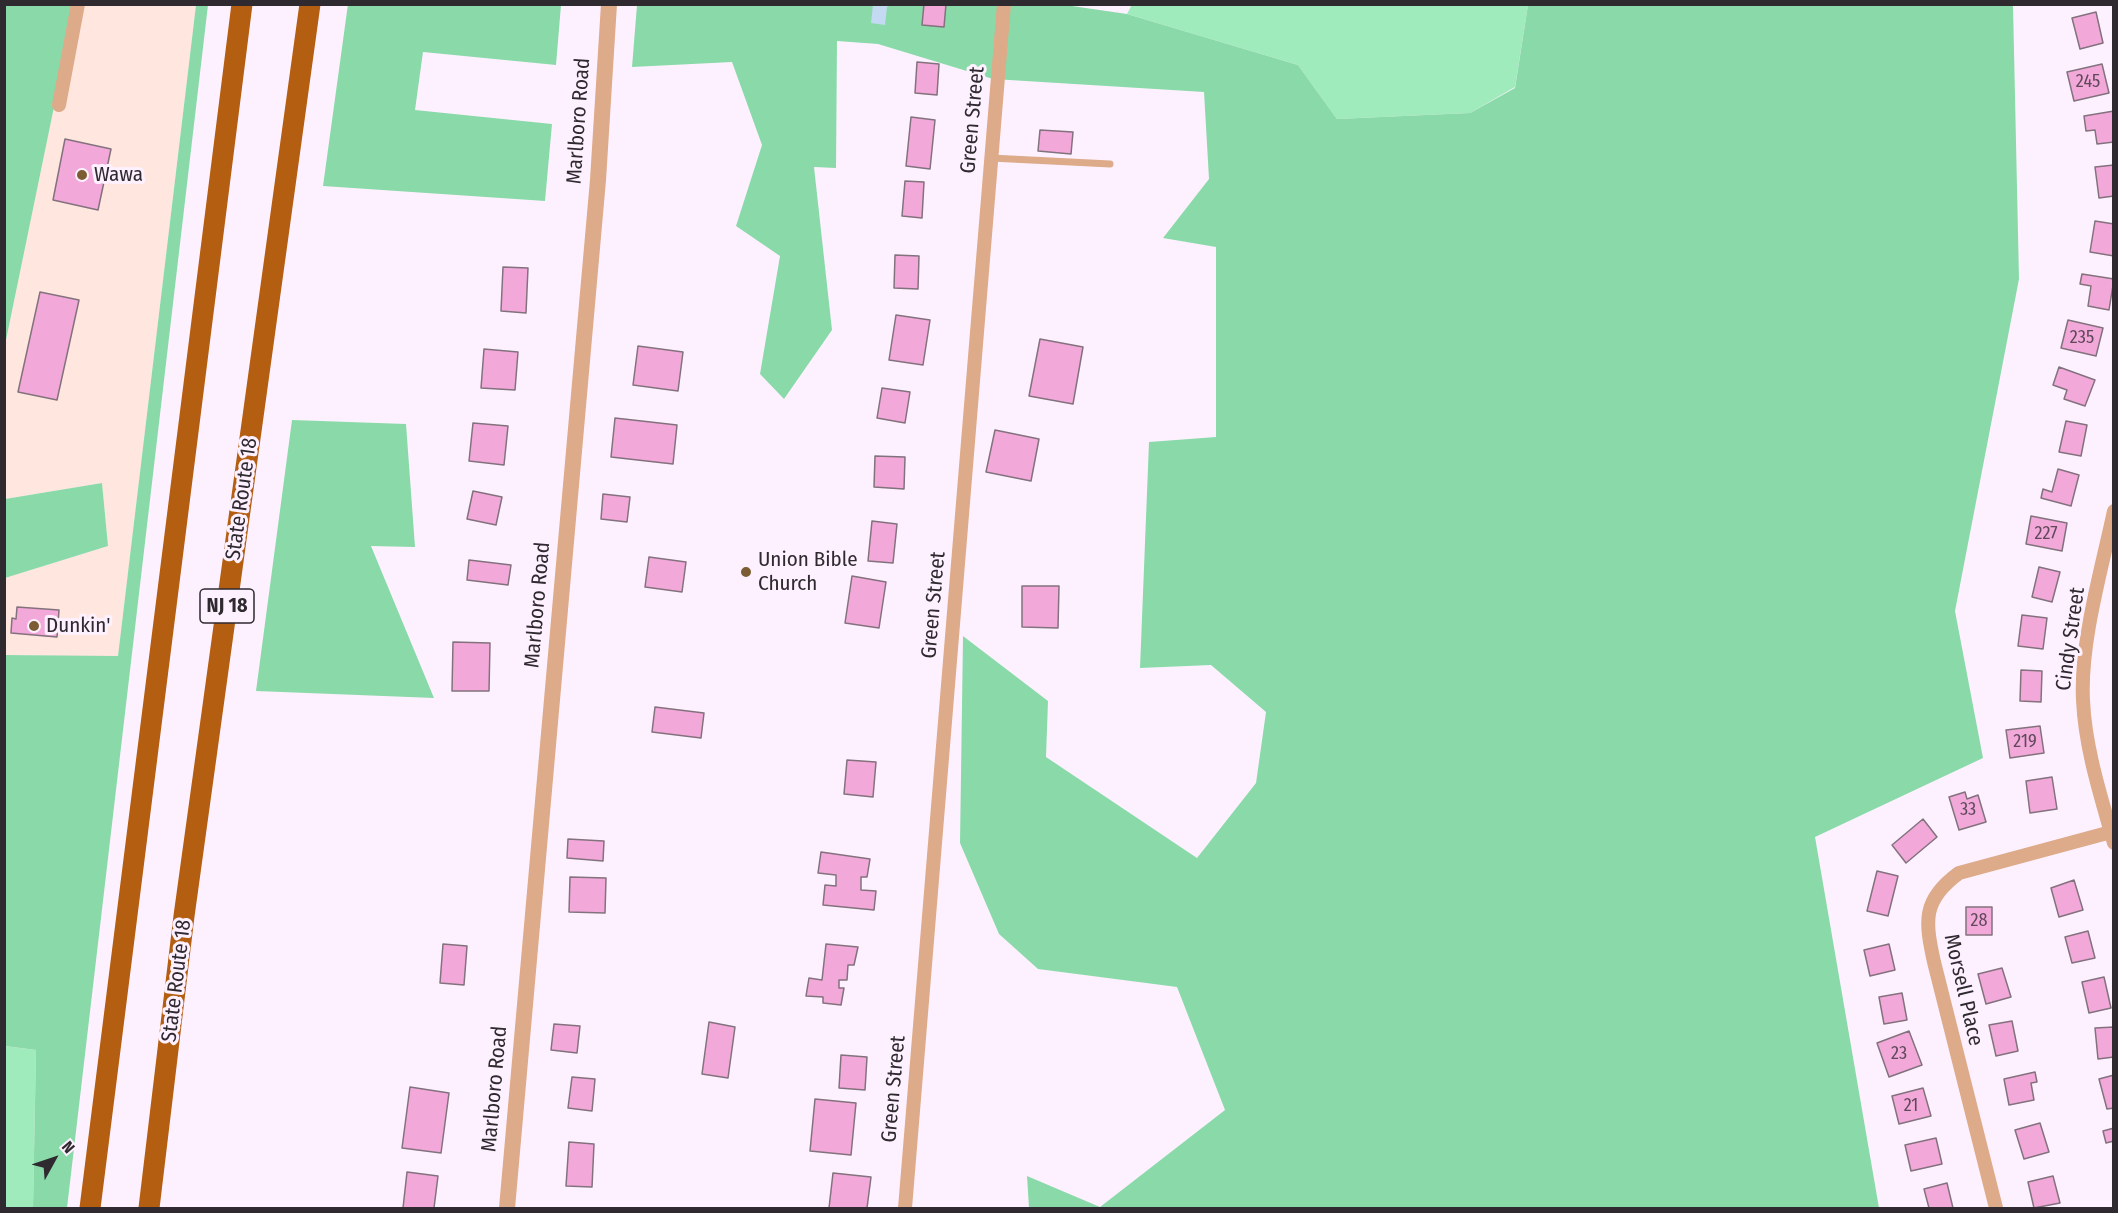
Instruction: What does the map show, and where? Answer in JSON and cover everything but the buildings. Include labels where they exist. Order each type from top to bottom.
[{"type":"highway","points":[[90,1209],[242,4]]},
{"type":"highway","name":"State Route 18","points":[[149,1209],[186,904],[310,4]]},
{"type":"street","points":[[59,105],[78,4]]},
{"type":"street","name":"Marlboro Road","points":[[507,1209],[598,180],[609,4]]},
{"type":"street","name":"Green Street","points":[[905,1209],[1004,4]]},
{"type":"street","name":"Cindy Street","points":[[2112,838],[2092,759],[2083,699],[2088,643],[2111,540],[2114,511]]},
{"type":"street","name":"Morsell Place","points":[[1996,1209],[1927,933],[1928,914],[1934,897],[1945,883],[1959,873],[2112,838]]},
{"type":"lane","points":[[991,158],[1110,164]]},
{"type":"shaded area","points":[[75,5],[196,5],[118,657],[5,655],[5,578],[108,546],[102,483],[5,499],[5,345]]},
{"type":"green space","points":[[348,4],[561,5],[556,65],[423,52],[415,110],[552,124],[545,201],[323,186]]},
{"type":"green space","points":[[1132,4],[1528,5],[1515,87],[1470,113],[1337,119],[1298,65],[1127,14]]},
{"type":"green space","points":[[5,5],[75,5],[5,345]]},
{"type":"green space","points":[[196,5],[208,5],[67,1208],[33,1208],[36,1050],[5,1046],[5,655],[118,656]]},
{"type":"green space","points":[[637,5],[1065,5],[1127,14],[1298,65],[1337,119],[1470,113],[1515,88],[1528,5],[2013,5],[2019,279],[1955,611],[1983,758],[1815,837],[1879,1208],[1029,1208],[1027,1176],[1100,1207],[1225,1110],[1177,987],[1038,969],[999,934],[960,843],[963,636],[1048,701],[1046,757],[1197,858],[1256,783],[1266,712],[1211,665],[1140,668],[1149,442],[1216,437],[1216,247],[1163,238],[1209,179],[1204,92],[993,79],[878,44],[837,41],[836,168],[814,167],[832,330],[784,399],[760,374],[780,256],[736,226],[762,145],[732,62],[632,67]]},
{"type":"green space","points":[[292,420],[406,424],[415,547],[371,546],[434,698],[256,691]]},
{"type":"green space","points":[[102,483],[108,546],[5,578],[5,499]]},
{"type":"green space","points":[[5,1046],[36,1050],[33,1208],[5,1208]]},
{"type":"water","points":[[873,5],[890,5],[887,7],[885,25],[871,23]]},
{"type":"place","name":"Wawa","points":[[82,175]]},
{"type":"place","name":"Union Bible Church","points":[[746,572]]},
{"type":"place","name":"Dunkin'","points":[[34,626]]}]
